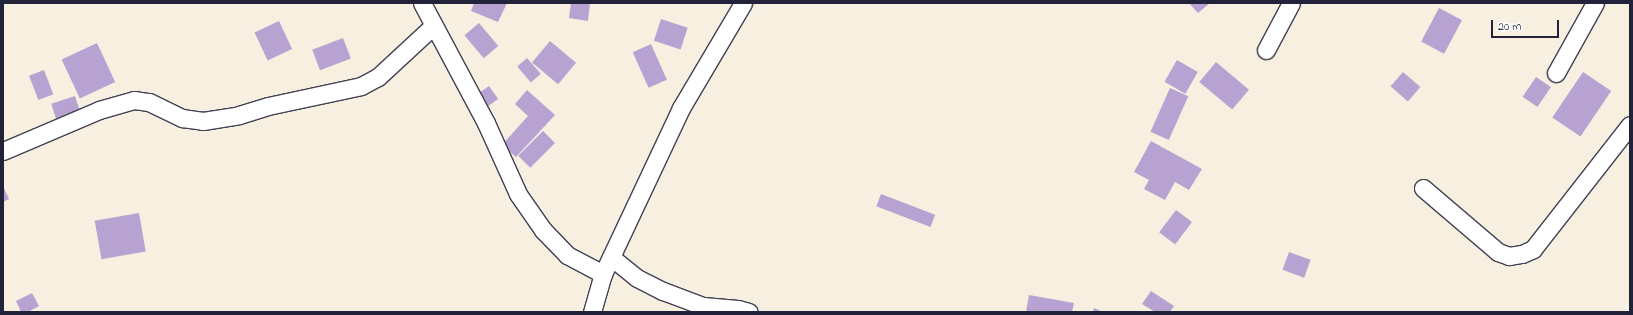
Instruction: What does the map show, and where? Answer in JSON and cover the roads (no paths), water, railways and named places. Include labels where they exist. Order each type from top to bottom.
[{"type":"street","points":[[422,3],[486,123],[518,194],[543,230],[567,255],[603,274]]},
{"type":"street","points":[[592,312],[603,274],[681,108],[743,3]]},
{"type":"street","points":[[1266,50],[1291,3]]},
{"type":"street","points":[[1556,73],[1594,3]]},
{"type":"street","points":[[3,151],[99,110],[134,100],[150,102],[182,118],[203,121],[239,115],[268,106],[361,86],[378,77],[433,26]]},
{"type":"street","points":[[1423,188],[1498,252],[1509,256],[1522,254],[1534,248],[1630,125]]},
{"type":"street","points":[[611,257],[636,278],[663,291],[702,306],[738,309],[749,312]]}]
